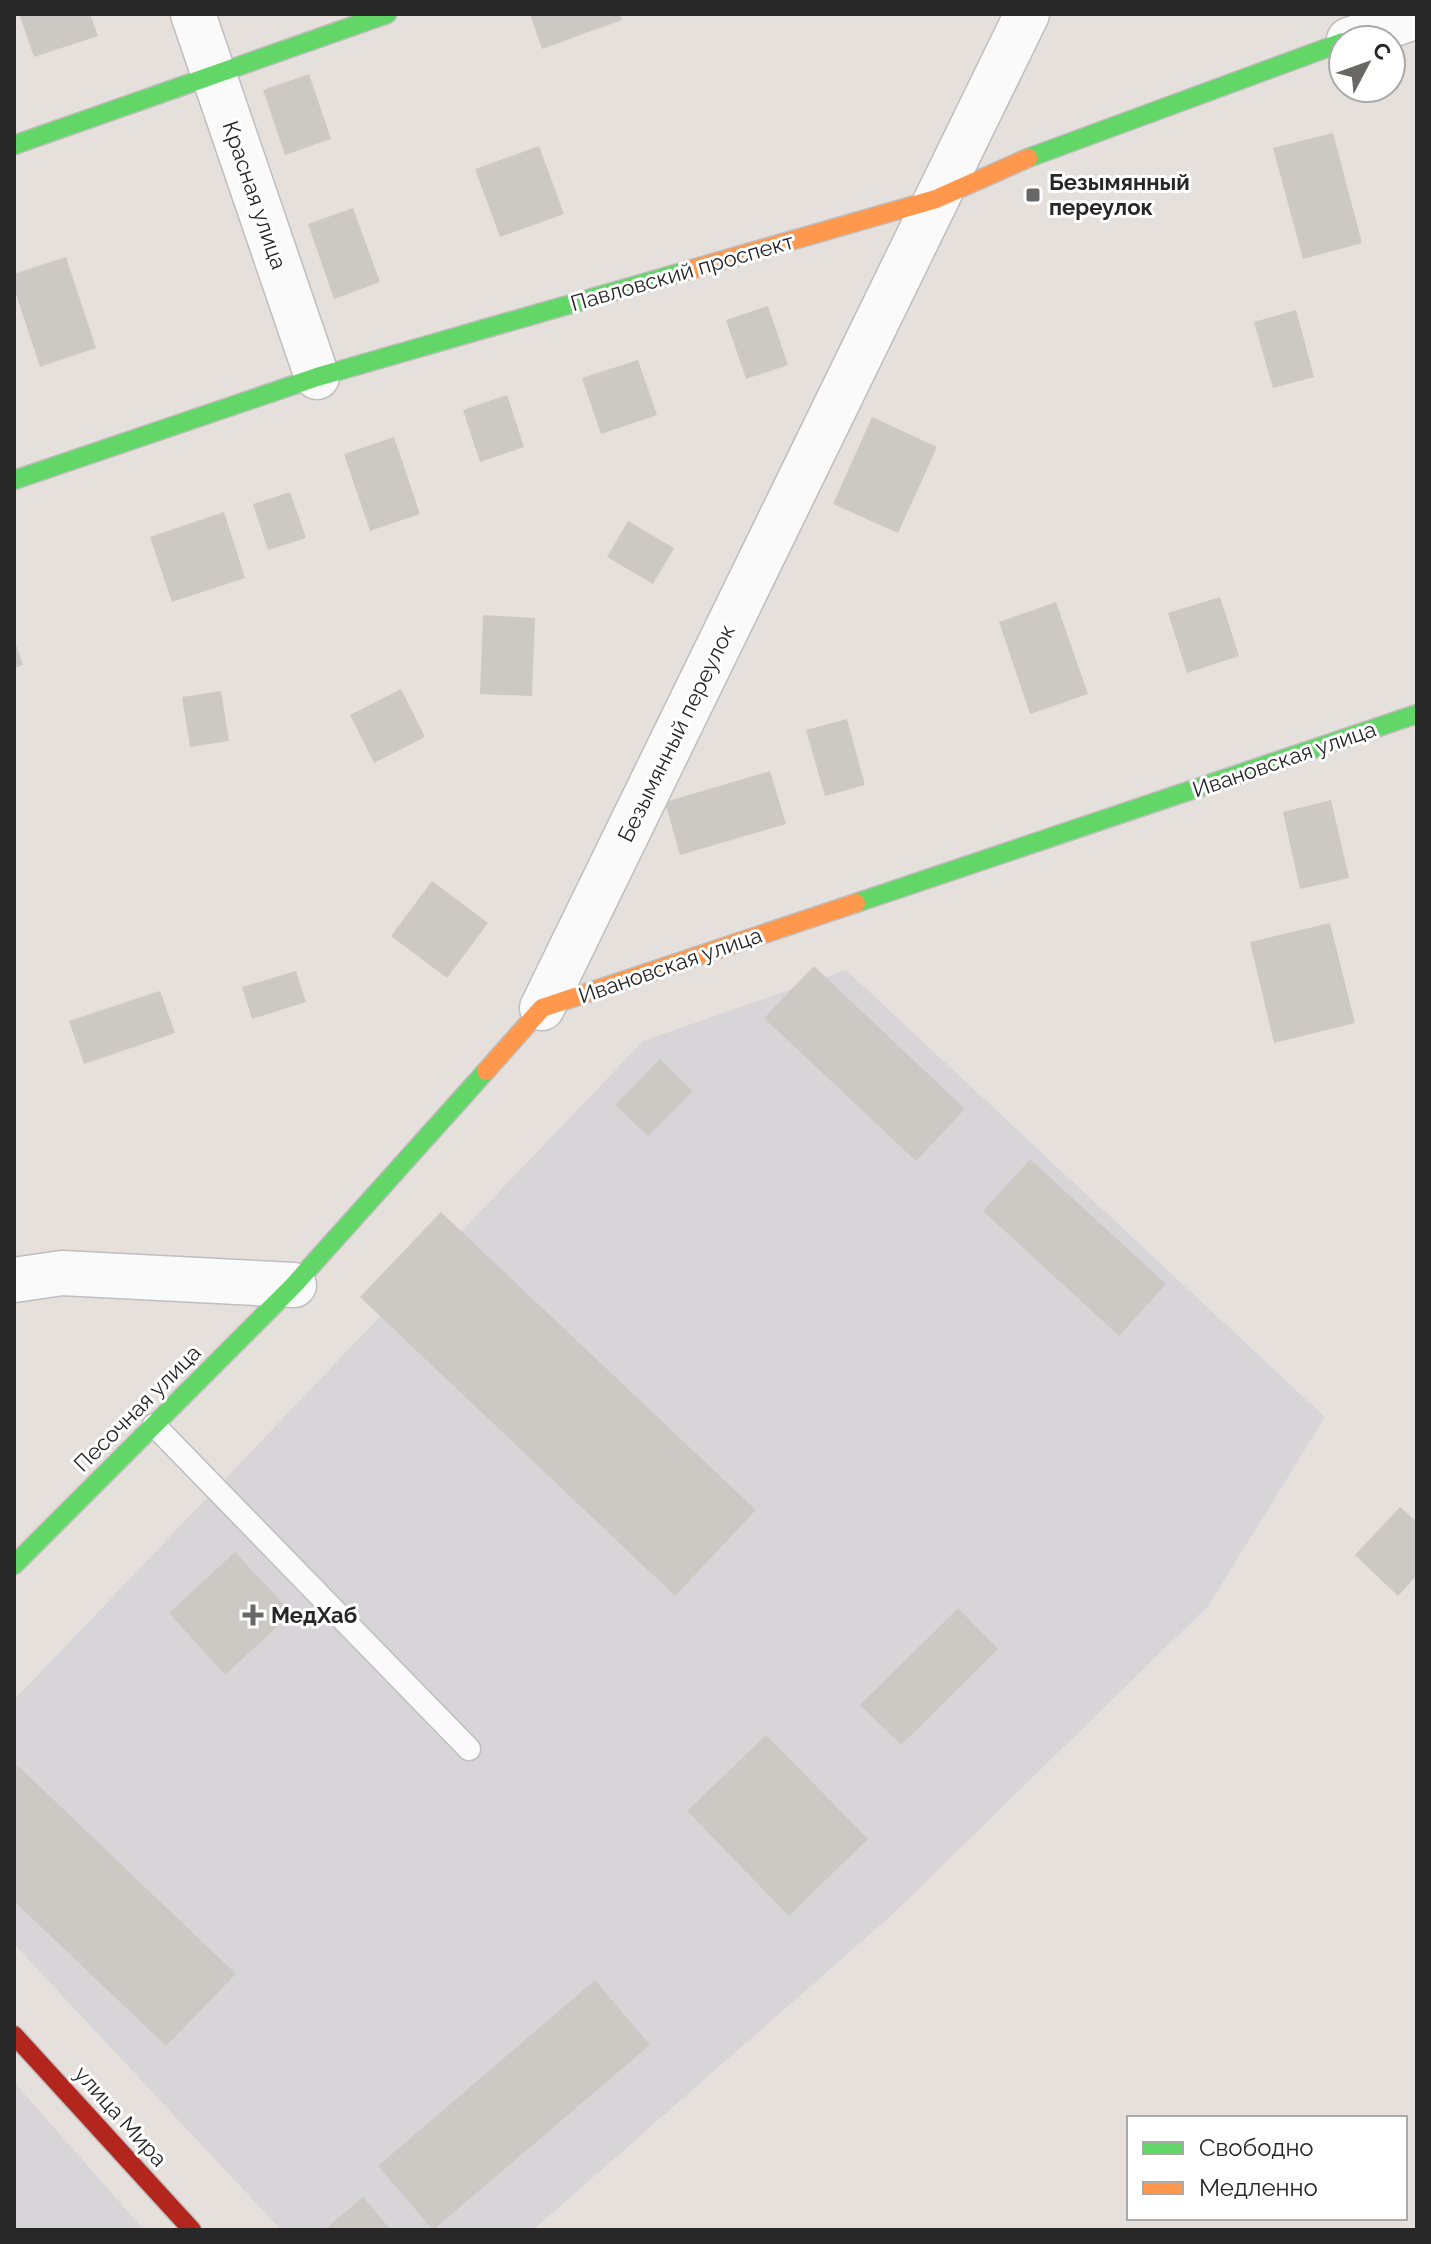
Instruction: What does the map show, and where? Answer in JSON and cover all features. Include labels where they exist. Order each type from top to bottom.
[{"type":"street","name":"Красная улица","points":[[193,14],[317,377]]},
{"type":"street","points":[[14,145],[215,77],[387,14]]},
{"type":"street","name":"Безымянный переулок","points":[[542,1008],[1027,14]]},
{"type":"street","points":[[1394,24],[1417,16]]},
{"type":"street","name":"Павловский проспект","points":[[14,480],[317,377],[936,199],[1020,161],[1327,48]]},
{"type":"street","name":"Ивановская улица","points":[[294,1285],[542,1008],[1417,714]]},
{"type":"street","points":[[14,1280],[62,1273],[294,1285]]},
{"type":"street","name":"Песочная улица","points":[[14,1565],[294,1285]]},
{"type":"street","name":"улица Мира","points":[[14,2035],[192,2230]]},
{"type":"lane","points":[[154,1425],[469,1749]]},
{"type":"shaded area","points":[[846,970],[1325,1417],[1209,1605],[894,1913],[533,2230],[281,2230],[14,1944],[14,1700],[643,1041]]},
{"type":"shaded area","points":[[14,2082],[144,2230],[14,2230]]},
{"type":"building","points":[[19,14],[90,14],[98,36],[34,57]]},
{"type":"building","points":[[530,14],[620,14],[622,20],[542,49]]},
{"type":"building","points":[[309,74],[331,139],[285,155],[263,90]]},
{"type":"building","points":[[1333,133],[1362,243],[1303,259],[1273,148]]},
{"type":"building","points":[[539,146],[564,214],[500,237],[475,169]]},
{"type":"building","points":[[353,208],[380,282],[334,299],[308,224]]},
{"type":"building","points":[[66,257],[96,348],[40,367],[14,288],[14,274]]},
{"type":"building","points":[[768,306],[788,365],[746,379],[726,320]]},
{"type":"building","points":[[1296,310],[1314,377],[1273,388],[1254,322]]},
{"type":"building","points":[[638,360],[657,415],[601,434],[582,378]]},
{"type":"building","points":[[507,395],[524,447],[480,462],[463,410]]},
{"type":"building","points":[[872,417],[937,447],[898,533],[833,504]]},
{"type":"building","points":[[394,437],[420,514],[370,531],[344,454]]},
{"type":"building","points":[[290,492],[306,538],[268,550],[253,504]]},
{"type":"building","points":[[224,512],[245,578],[172,602],[150,537]]},
{"type":"building","points":[[628,521],[674,548],[653,584],[607,557]]},
{"type":"building","points":[[1220,597],[1239,656],[1187,673],[1168,613]]},
{"type":"building","points":[[1056,602],[1088,694],[1030,714],[999,622]]},
{"type":"building","points":[[483,615],[535,618],[532,696],[480,694]]},
{"type":"building","points":[[14,639],[23,665],[14,668]]},
{"type":"building","points":[[401,689],[425,737],[374,763],[350,715]]},
{"type":"building","points":[[221,691],[229,741],[190,747],[182,697]]},
{"type":"building","points":[[847,719],[865,785],[825,796],[806,730]]},
{"type":"building","points":[[770,771],[786,824],[680,855],[665,802]]},
{"type":"building","points":[[1331,800],[1349,878],[1300,889],[1283,812]]},
{"type":"building","points":[[432,881],[488,923],[447,978],[391,936]]},
{"type":"building","points":[[1330,923],[1355,1023],[1274,1043],[1250,942]]},
{"type":"building","points":[[814,966],[965,1109],[916,1161],[764,1018]]},
{"type":"building","points":[[296,971],[306,1002],[252,1019],[242,987]]},
{"type":"building","points":[[160,991],[175,1033],[84,1064],[69,1021]]},
{"type":"building","points":[[660,1059],[693,1091],[648,1136],[615,1105]]},
{"type":"building","points":[[1030,1159],[1166,1284],[1119,1336],[983,1211]]},
{"type":"building","points":[[441,1212],[756,1510],[675,1596],[360,1297]]},
{"type":"building","points":[[1400,1507],[1417,1522],[1417,1575],[1398,1596],[1355,1555]]},
{"type":"building","points":[[235,1552],[292,1613],[225,1675],[169,1613]]},
{"type":"building","points":[[958,1608],[998,1649],[901,1745],[860,1705]]},
{"type":"building","points":[[766,1735],[868,1839],[789,1916],[687,1811]]},
{"type":"building","points":[[14,1762],[236,1974],[166,2046],[14,1901]]},
{"type":"building","points":[[595,1980],[650,2045],[433,2230],[378,2166]]},
{"type":"building","points":[[363,2197],[391,2230],[324,2230]]},
{"type":"traffic: fast","points":[[14,145],[387,14]]},
{"type":"traffic: fast","points":[[1028,158],[1327,48]]},
{"type":"traffic: fast","points":[[14,480],[317,377],[689,270]]},
{"type":"traffic: fast","points":[[856,903],[1417,714]]},
{"type":"traffic: fast","points":[[14,1565],[294,1285],[486,1071]]},
{"type":"traffic: slow","points":[[689,270],[936,199],[1028,158]]},
{"type":"traffic: slow","points":[[486,1071],[542,1008],[856,903]]},
{"type":"traffic: jam","points":[[14,2035],[192,2230]]},
{"type":"place","name":"Безымянный переулок","points":[[1033,195]]},
{"type":"place","name":"МедХаб","points":[[253,1615]]}]
